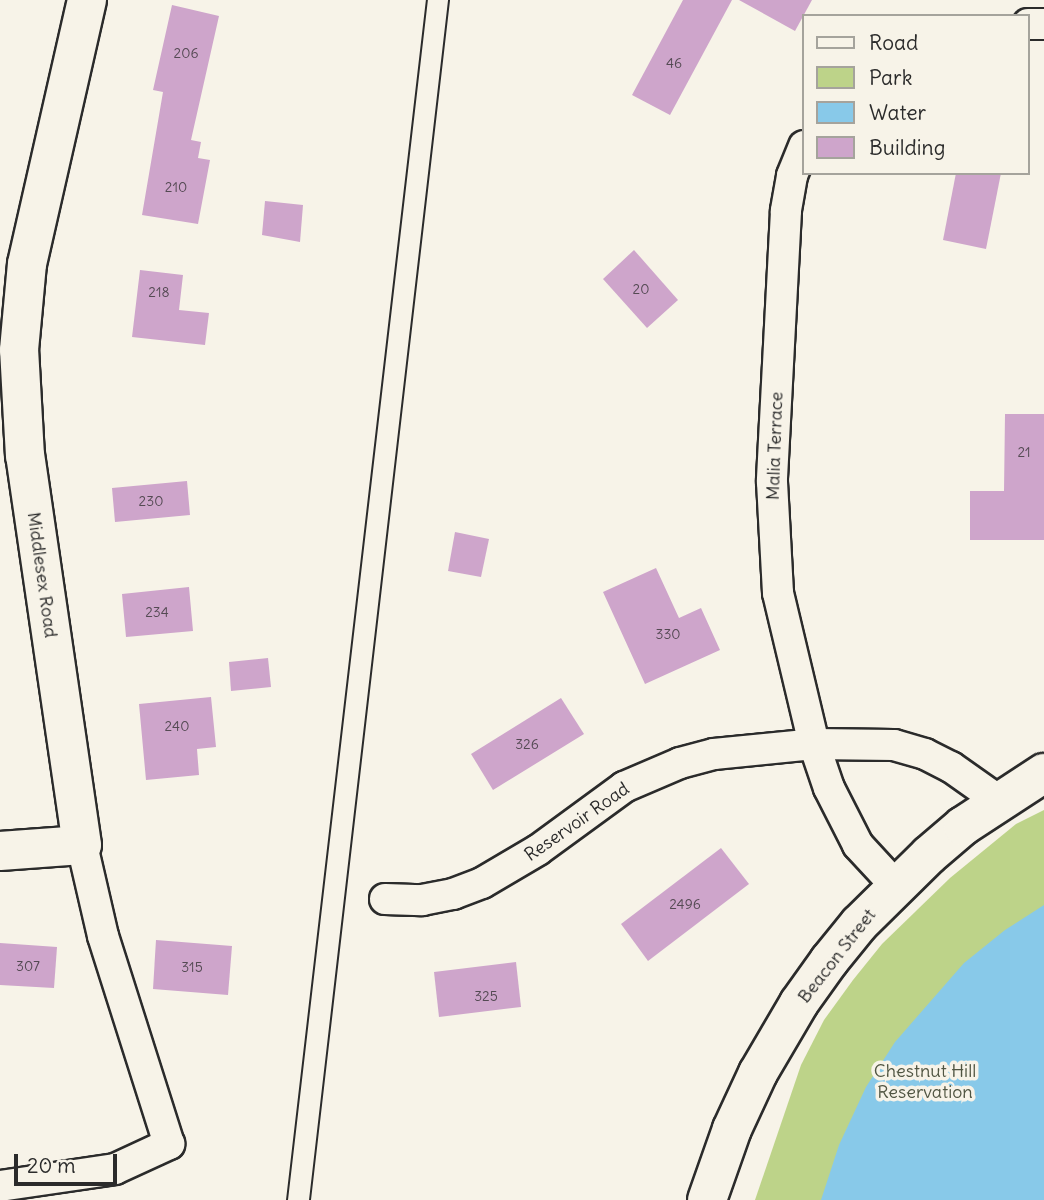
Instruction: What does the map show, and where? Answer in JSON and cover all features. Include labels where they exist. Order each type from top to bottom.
[{"type":"street","name":"Middlesex Road","points":[[0,1186],[108,1171],[130,1164],[169,1144],[103,936],[82,845],[25,456],[19,349],[21,308],[29,251],[87,0]]},
{"type":"street","name":"Malia Terrace","points":[[802,151],[792,176],[786,211],[772,482],[778,593],[814,744]]},
{"type":"street","points":[[814,744],[829,788],[858,845],[896,886]]},
{"type":"street","name":"Reservoir Road","points":[[385,899],[422,901],[453,894],[482,883],[538,850],[624,787],[661,770],[714,754],[814,744],[894,746],[925,754],[976,782],[999,801]]},
{"type":"street","name":"Beacon Street","points":[[707,1200],[732,1129],[771,1047],[829,961],[896,886],[963,826],[1044,773]]},
{"type":"street","points":[[0,851],[82,845]]},
{"type":"green space","name":"Chestnut Hill Reservation","points":[[1044,810],[1044,1200],[755,1200],[801,1065],[824,1020],[853,980],[882,944],[950,878],[1016,824]]},
{"type":"water","points":[[1044,905],[1044,1200],[821,1200],[839,1145],[866,1087],[895,1042],[964,963],[1005,930]]},
{"type":"building","points":[[683,0],[732,0],[670,115],[632,95]]},
{"type":"building","points":[[739,0],[812,0],[795,31]]},
{"type":"building","points":[[172,5],[219,16],[191,140],[201,142],[198,158],[210,160],[198,224],[142,215],[163,92],[153,90]]},
{"type":"building","points":[[956,175],[1001,175],[986,249],[943,240]]},
{"type":"building","points":[[265,201],[303,205],[300,242],[262,235]]},
{"type":"building","points":[[634,250],[678,300],[647,328],[603,279]]},
{"type":"building","points":[[140,270],[183,275],[179,310],[209,313],[205,345],[132,337]]},
{"type":"building","points":[[1005,414],[1044,414],[1044,540],[970,540],[970,491],[1004,491]]},
{"type":"building","points":[[187,481],[190,515],[115,522],[112,488]]},
{"type":"building","points":[[455,532],[489,539],[481,577],[448,571]]},
{"type":"building","points":[[656,568],[679,618],[701,608],[720,650],[645,684],[603,592]]},
{"type":"building","points":[[189,587],[193,631],[126,637],[122,594]]},
{"type":"building","points":[[268,658],[271,687],[231,691],[229,662]]},
{"type":"building","points":[[211,697],[216,747],[197,749],[199,775],[146,780],[139,704]]},
{"type":"building","points":[[561,698],[584,734],[493,790],[471,754]]},
{"type":"building","points":[[721,848],[749,884],[648,961],[621,924]]},
{"type":"building","points":[[156,940],[232,946],[228,995],[153,989]]},
{"type":"building","points":[[0,943],[57,947],[54,988],[0,985]]},
{"type":"building","points":[[516,962],[521,1007],[439,1017],[434,972]]},
{"type":"tram line","points":[[287,1200],[427,0]]},
{"type":"tram line","points":[[310,1200],[449,0]]}]
